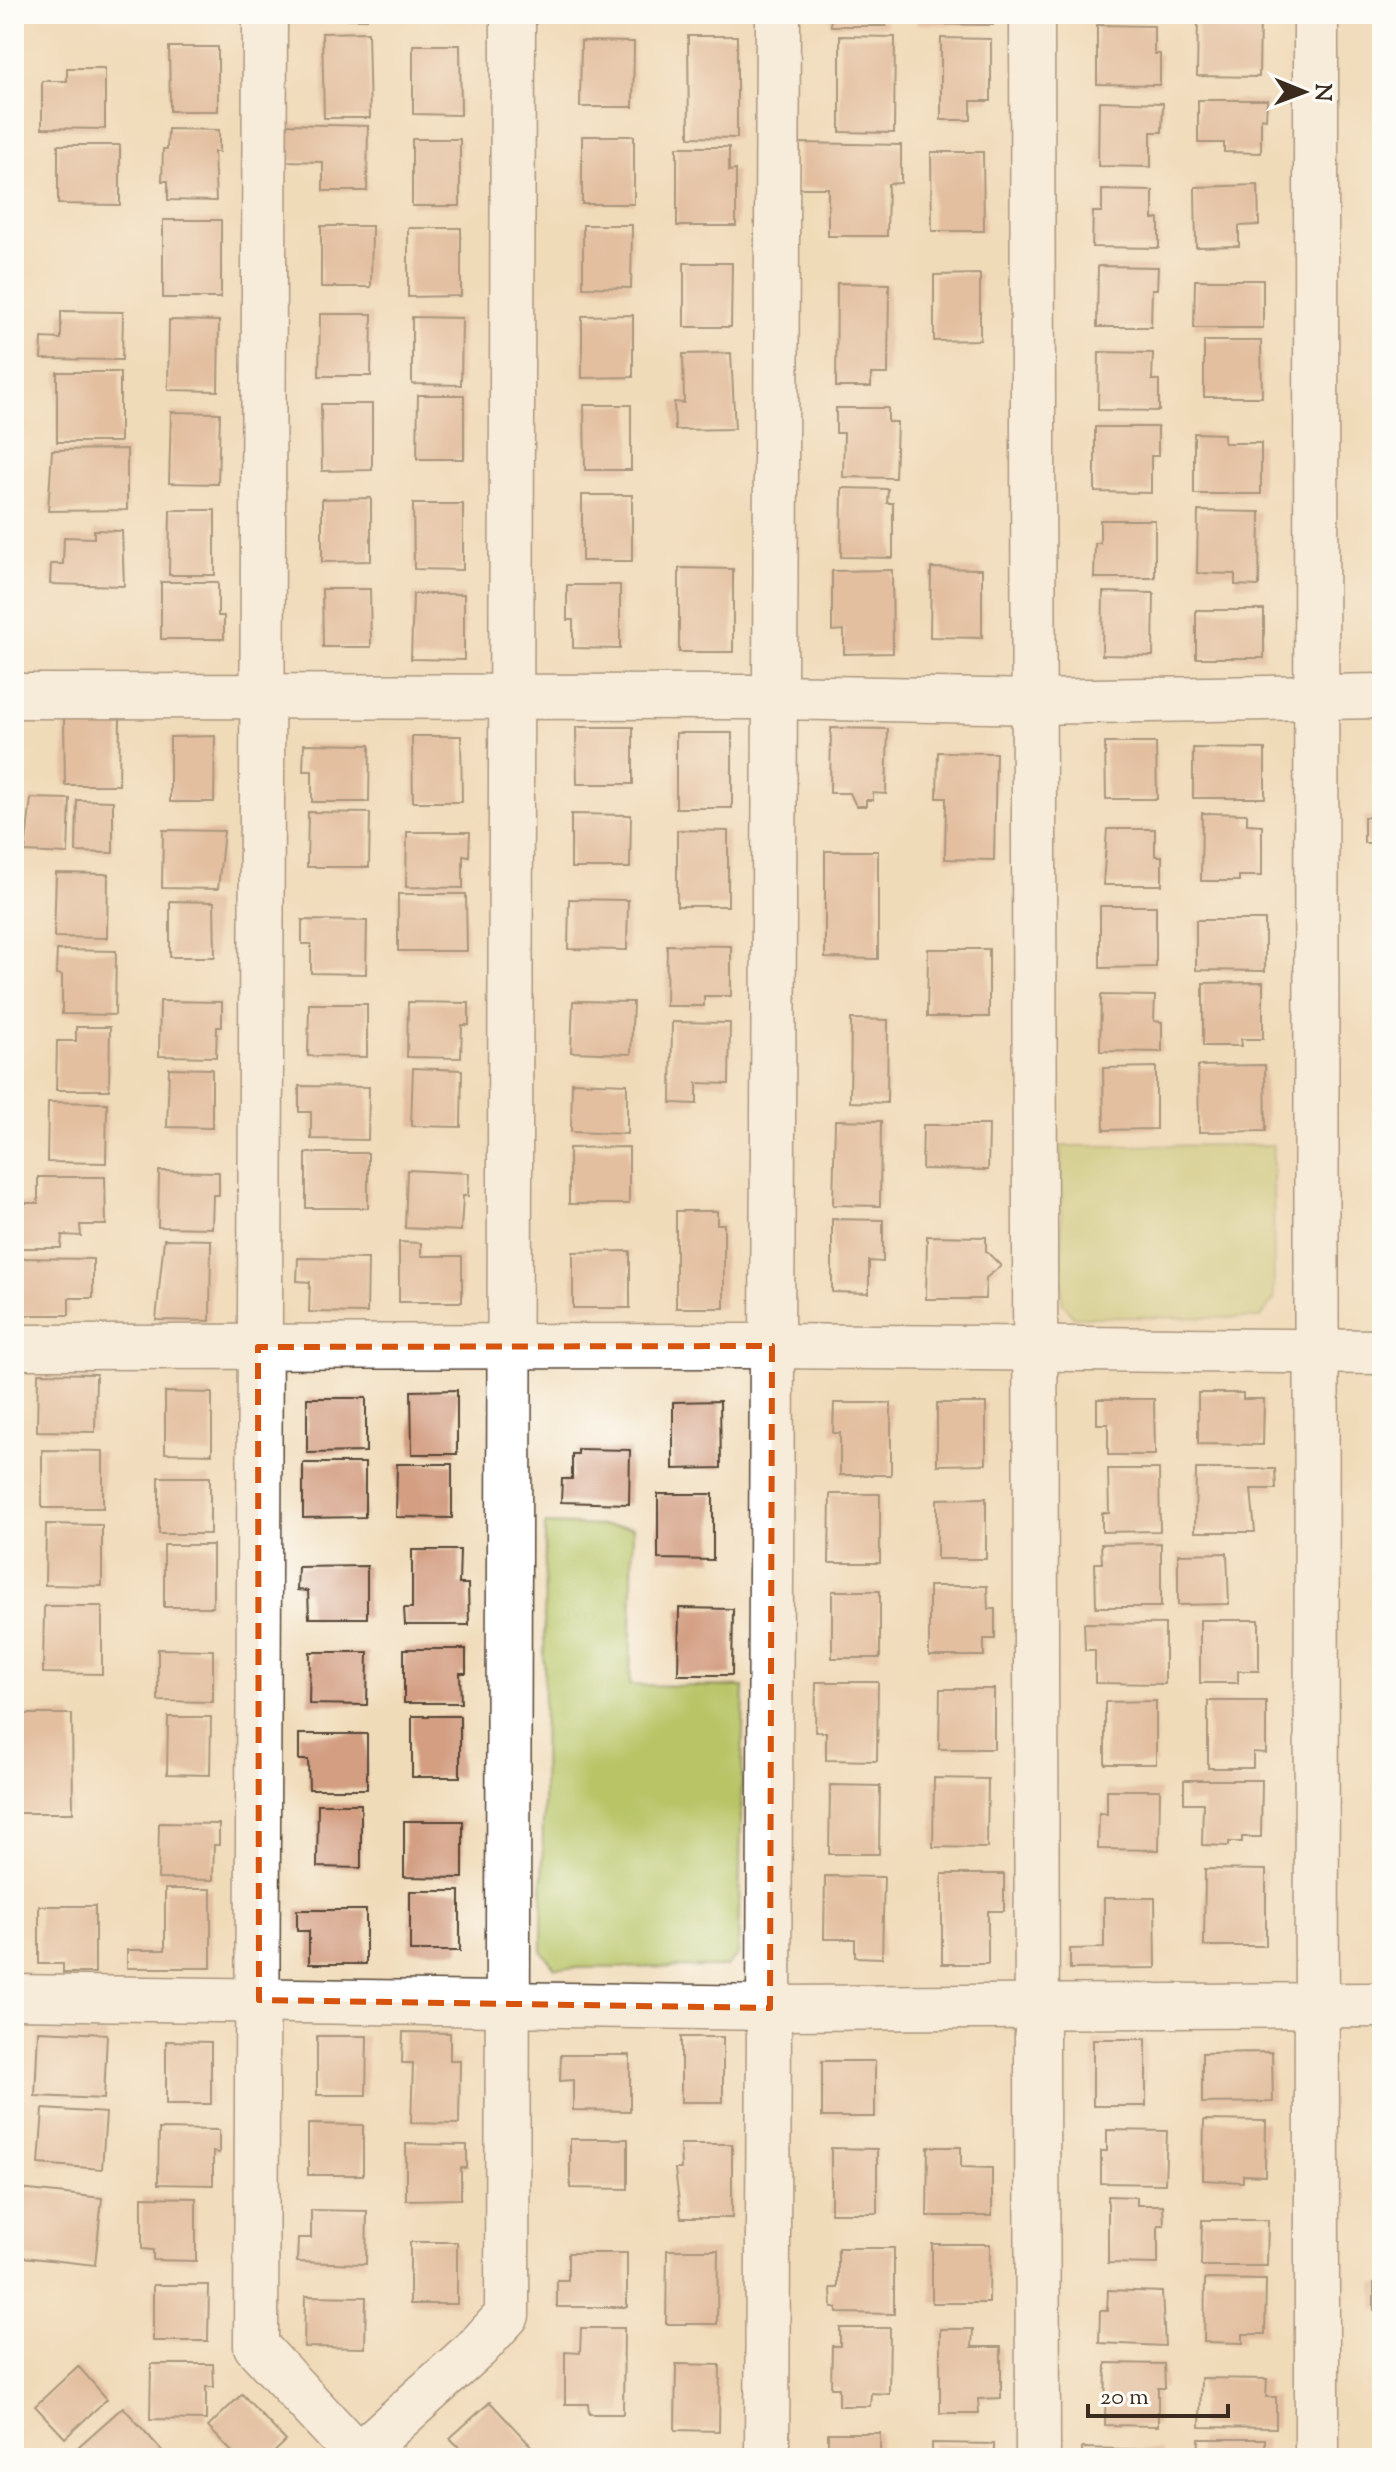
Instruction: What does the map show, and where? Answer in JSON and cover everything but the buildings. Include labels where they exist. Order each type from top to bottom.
[{"type":"street","points":[[265,14],[256,2346],[357,2457],[478,2347],[507,2315],[513,14]]},
{"type":"street","points":[[767,2458],[778,14]]},
{"type":"street","points":[[1032,14],[1038,2458]]},
{"type":"street","points":[[1316,14],[1317,2458]]},
{"type":"street","points":[[14,696],[775,697],[1034,702],[1382,696]]},
{"type":"street","points":[[14,1347],[772,1346],[1035,1351],[1382,1352]]},
{"type":"street","points":[[14,1997],[770,2008],[1037,2004],[1382,2005]]},
{"type":"highlighted area","points":[[772,1346],[770,2008],[259,2000],[258,1347]]},
{"type":"green space","points":[[1273,1145],[1274,1300],[1260,1318],[1074,1317],[1062,1302],[1061,1146]]},
{"type":"green space","points":[[545,1524],[633,1527],[630,1685],[744,1687],[738,1955],[726,1967],[555,1968],[542,1952]]}]
